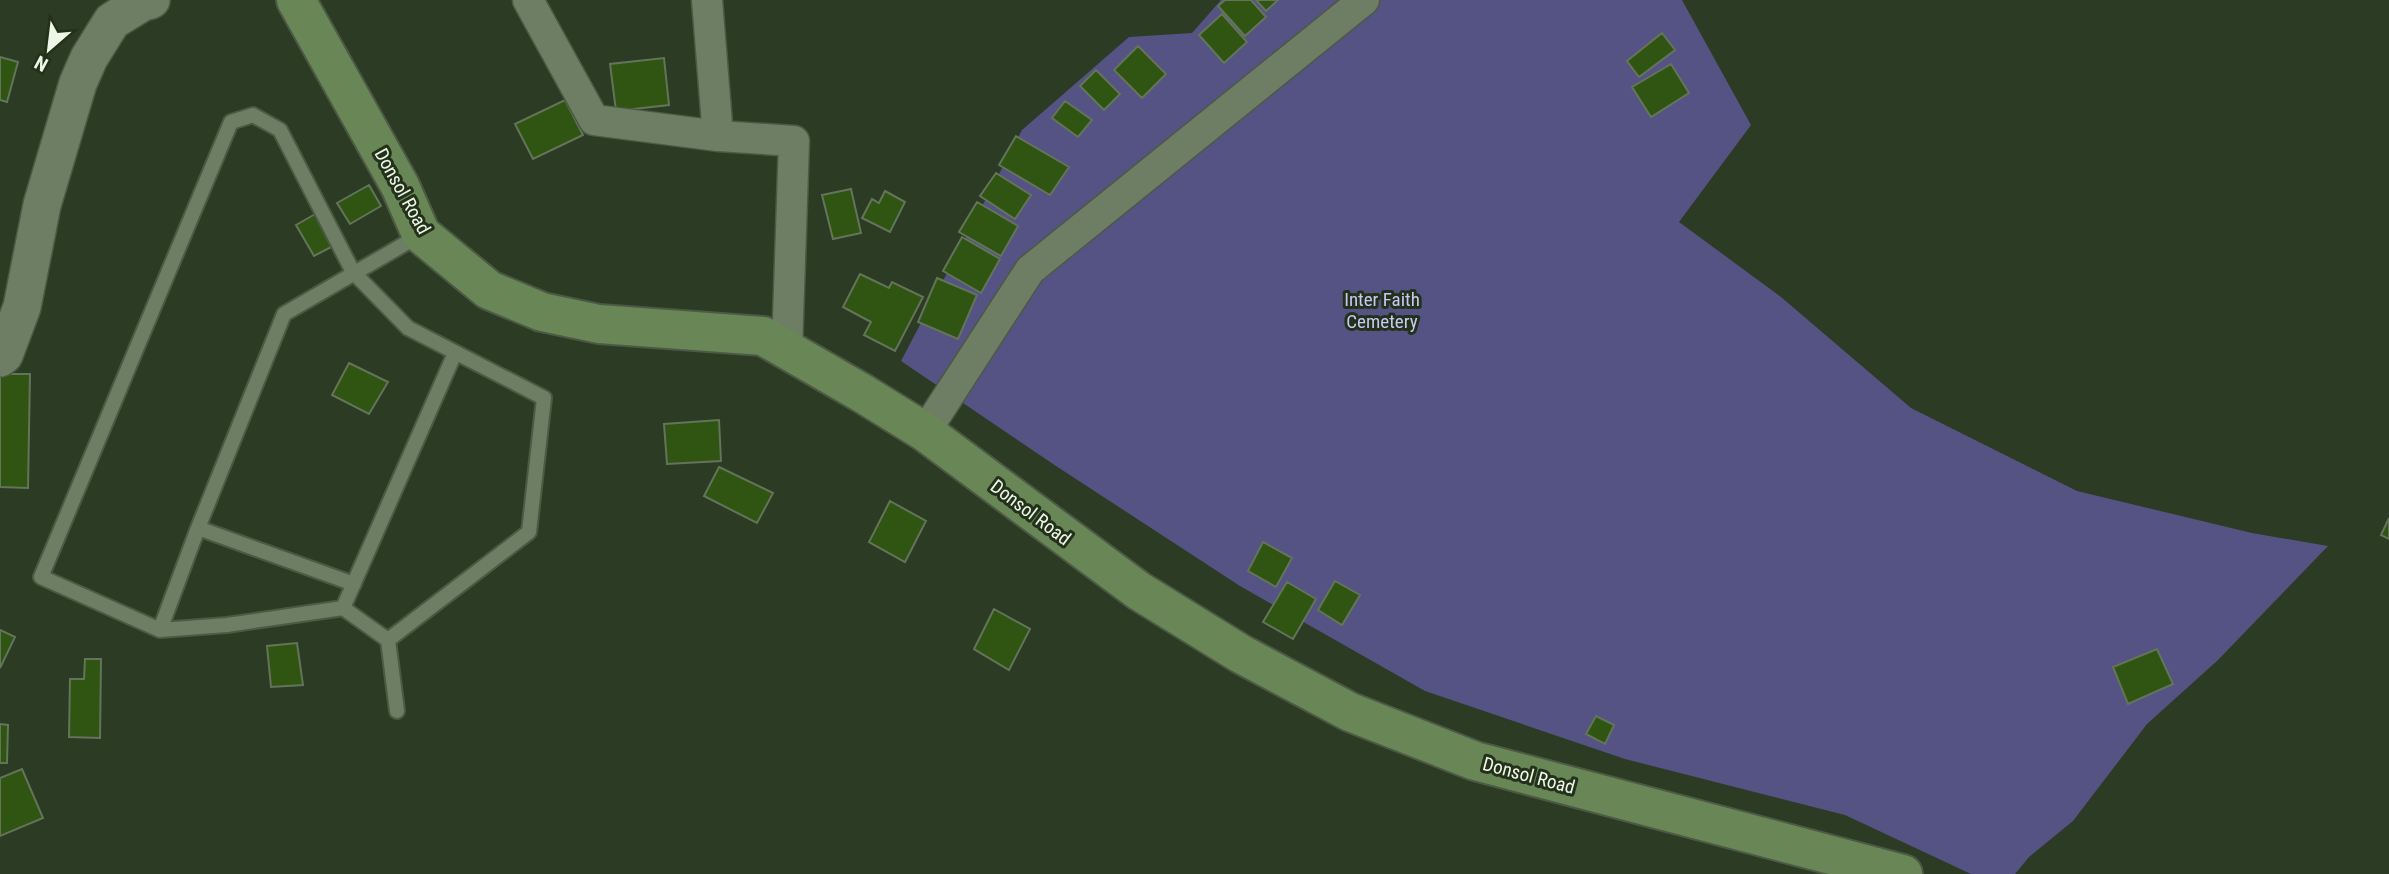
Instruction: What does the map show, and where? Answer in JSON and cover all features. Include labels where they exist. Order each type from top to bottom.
[{"type":"main road","name":"Donsol Road","points":[[296,0],[400,186],[421,234],[489,290],[542,312],[599,324],[763,336],[925,432],[1139,591],[1241,654],[1350,712],[1475,761],[1903,874]]},
{"type":"street","points":[[0,358],[4,355],[22,307],[42,205],[78,83],[89,58],[111,22],[143,2],[151,0]]},
{"type":"street","points":[[528,0],[594,120],[718,136],[794,141],[787,349]]},
{"type":"street","points":[[707,0],[718,136]]},
{"type":"street","points":[[925,432],[1030,271],[1364,0]]},
{"type":"lane","points":[[388,640],[529,532],[544,398],[408,328],[353,272],[280,130],[253,115],[231,121],[41,577],[160,630],[227,625],[343,608],[388,640],[397,711]]},
{"type":"lane","points":[[160,630],[284,314],[421,234]]},
{"type":"lane","points":[[343,608],[454,353]]},
{"type":"lane","points":[[198,528],[354,584]]},
{"type":"green space","name":"Inter Faith Cemetery","points":[[1221,0],[1682,0],[1751,125],[1679,222],[1781,297],[1911,408],[2077,491],[2252,533],[2328,546],[2218,660],[2147,724],[2073,821],[2029,857],[2015,874],[1971,874],[1845,815],[1625,759],[1425,691],[1240,586],[901,361],[1022,130],[1129,37],[1192,33]]},
{"type":"building","points":[[1225,0],[1251,0],[1266,17],[1245,36],[1218,6]]},
{"type":"building","points":[[1256,0],[1278,0],[1266,11]]},
{"type":"building","points":[[1222,14],[1247,42],[1224,63],[1199,35]]},
{"type":"building","points":[[1662,33],[1675,50],[1639,77],[1627,61]]},
{"type":"building","points":[[1138,46],[1166,74],[1142,98],[1114,70]]},
{"type":"building","points":[[0,57],[18,62],[7,102],[0,100]]},
{"type":"building","points":[[664,58],[669,105],[616,111],[610,64]]},
{"type":"building","points":[[1671,64],[1689,93],[1651,117],[1632,87]]},
{"type":"building","points":[[1096,70],[1120,94],[1104,110],[1080,86]]},
{"type":"building","points":[[565,100],[583,135],[533,159],[515,124]]},
{"type":"building","points":[[1065,101],[1092,120],[1078,137],[1052,118]]},
{"type":"building","points":[[1016,136],[1069,167],[1050,195],[999,165]]},
{"type":"building","points":[[996,173],[1031,195],[1015,219],[980,196]]},
{"type":"building","points":[[369,185],[381,206],[350,224],[337,203]]},
{"type":"building","points":[[851,189],[861,233],[833,239],[822,195]]},
{"type":"building","points":[[885,191],[905,202],[890,232],[862,218],[872,199],[879,203]]},
{"type":"building","points":[[977,202],[1018,226],[1001,256],[959,232]]},
{"type":"building","points":[[317,213],[335,245],[314,256],[296,225]]},
{"type":"building","points":[[962,237],[1000,259],[981,293],[943,271]]},
{"type":"building","points":[[860,274],[889,288],[892,282],[923,297],[895,351],[864,335],[871,322],[843,307]]},
{"type":"building","points":[[937,278],[977,295],[958,339],[918,322]]},
{"type":"building","points":[[349,363],[388,382],[369,414],[332,395]]},
{"type":"building","points":[[0,374],[30,374],[28,488],[0,487]]},
{"type":"building","points":[[719,420],[721,461],[667,464],[664,424]]},
{"type":"building","points":[[719,467],[773,493],[757,523],[704,496]]},
{"type":"building","points":[[890,501],[926,521],[905,562],[869,542]]},
{"type":"building","points":[[2389,518],[2389,539],[2381,535]]},
{"type":"building","points":[[1263,542],[1292,558],[1276,587],[1248,571]]},
{"type":"building","points":[[1335,581],[1360,595],[1342,625],[1318,610]]},
{"type":"building","points":[[1287,582],[1316,599],[1293,639],[1263,622]]},
{"type":"building","points":[[994,609],[1030,629],[1009,670],[974,649]]},
{"type":"building","points":[[0,630],[15,637],[0,668]]},
{"type":"building","points":[[297,643],[303,685],[271,687],[267,646]]},
{"type":"building","points":[[2157,649],[2173,684],[2128,704],[2113,667]]},
{"type":"building","points":[[85,659],[101,659],[100,738],[69,737],[70,679],[84,679]]},
{"type":"building","points":[[1596,716],[1614,725],[1605,744],[1586,734]]},
{"type":"building","points":[[0,724],[8,725],[7,763],[0,763]]},
{"type":"building","points":[[22,769],[43,818],[0,836],[0,778]]}]
